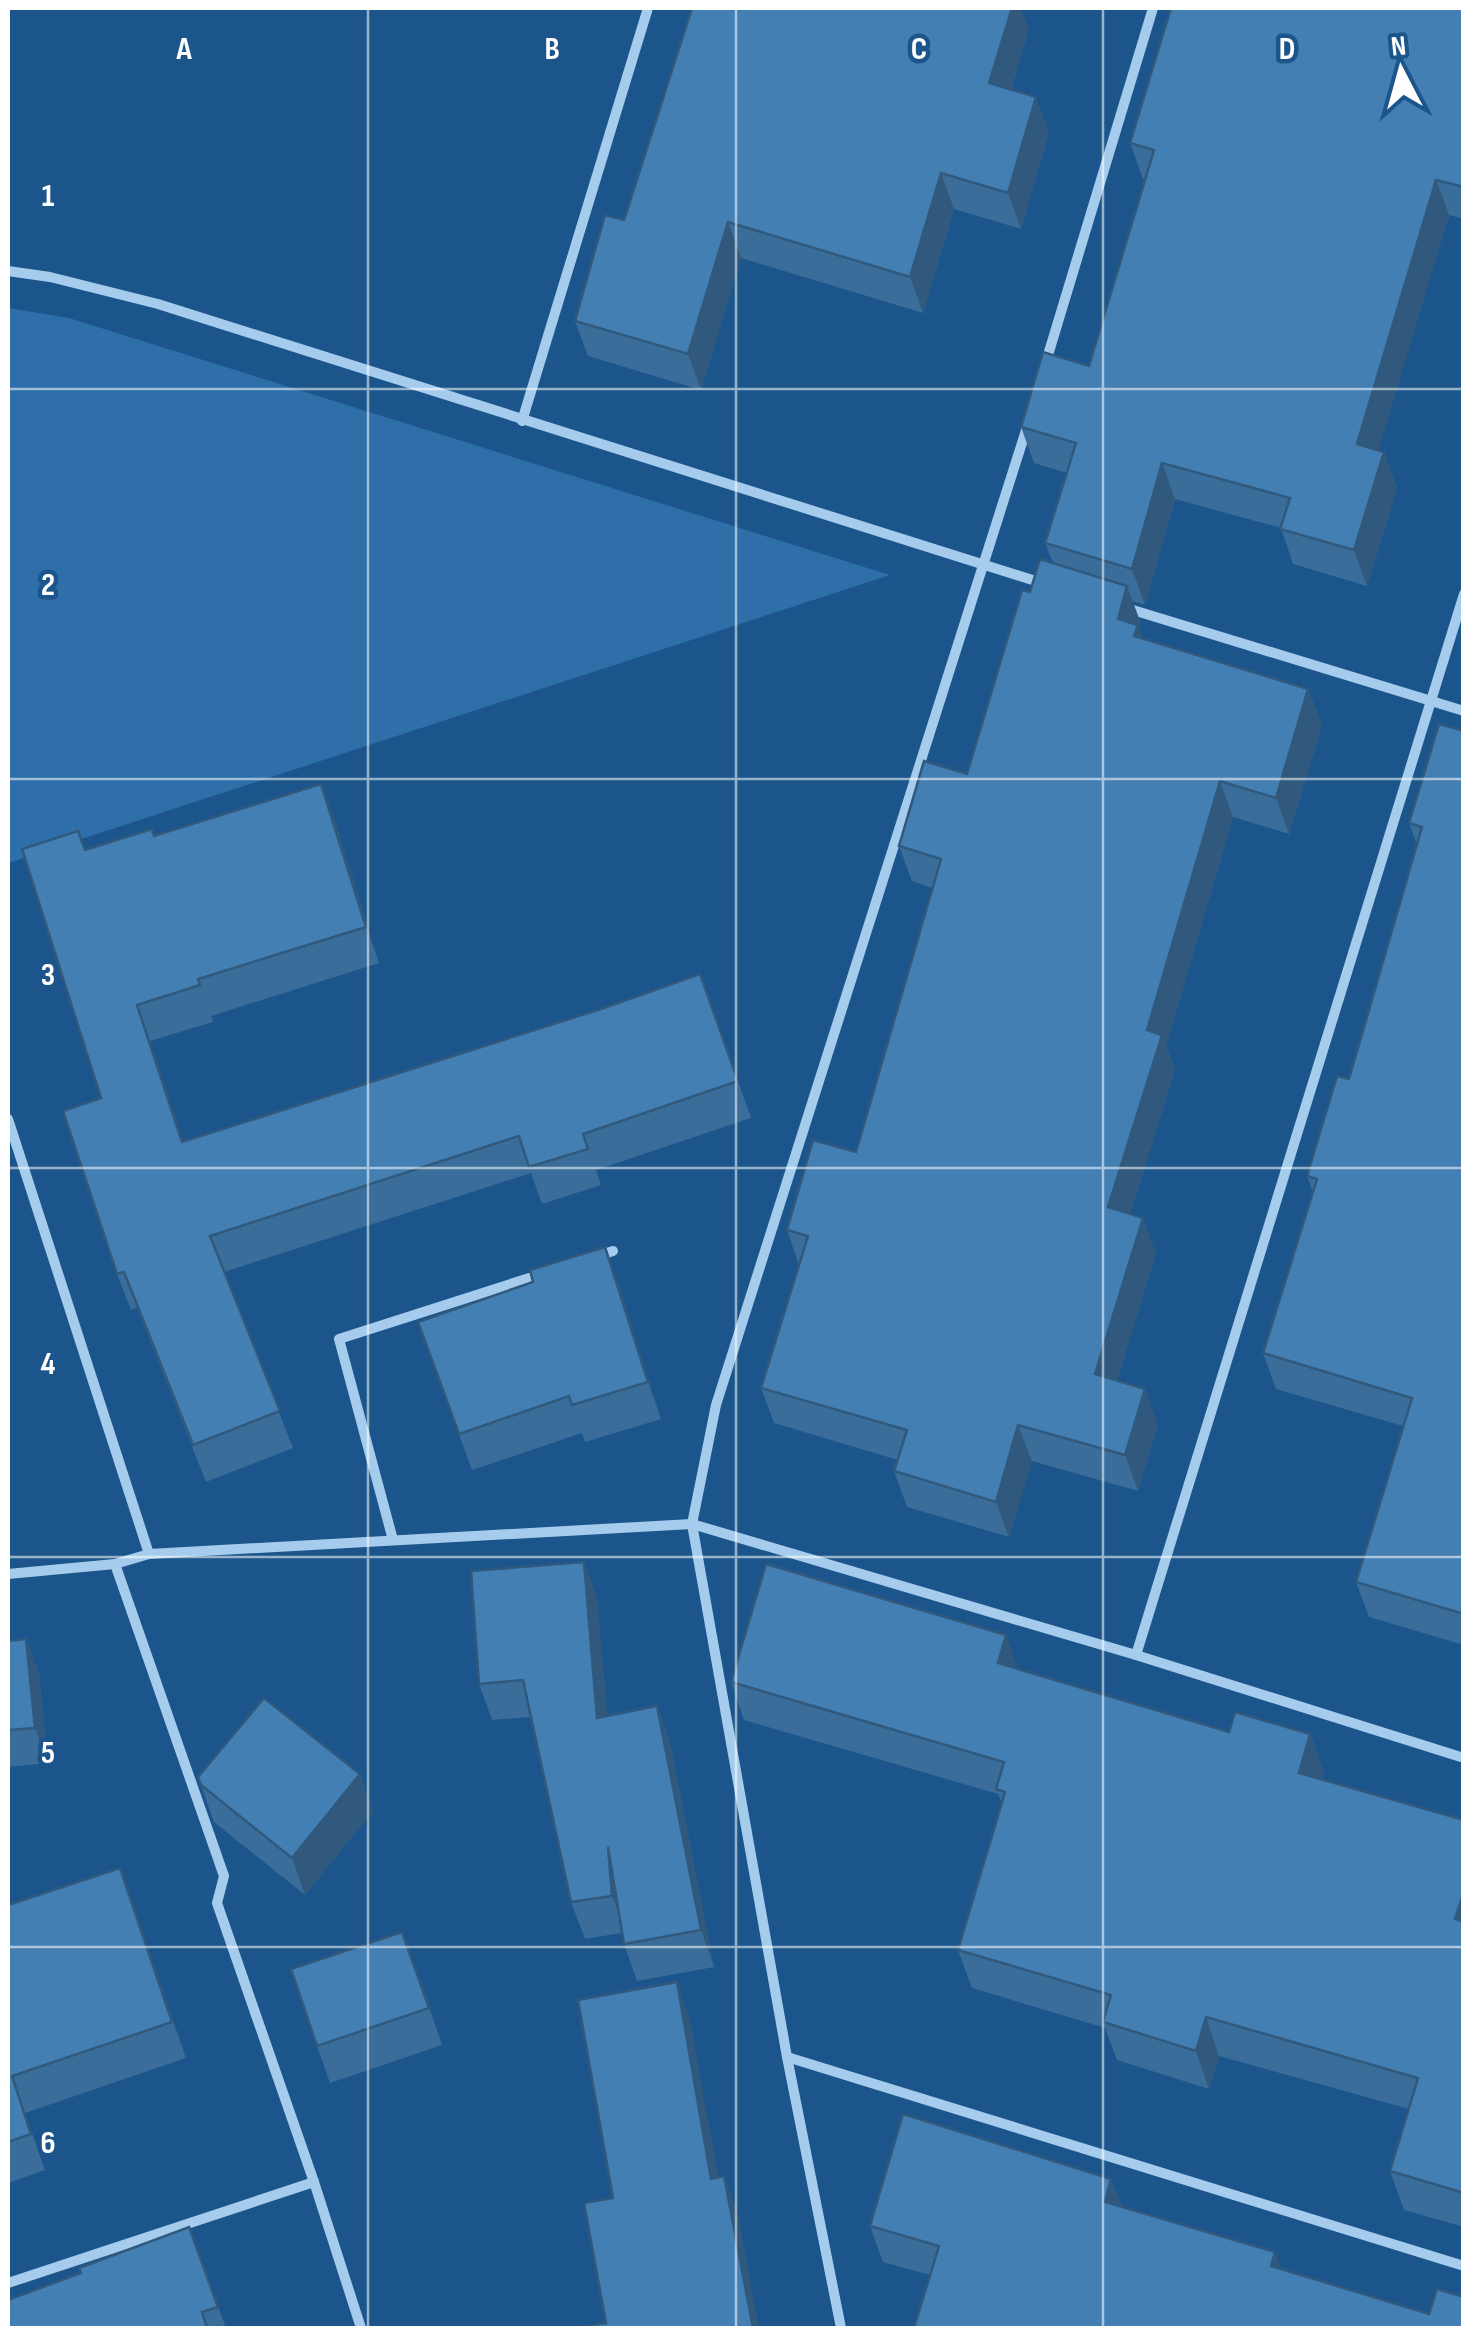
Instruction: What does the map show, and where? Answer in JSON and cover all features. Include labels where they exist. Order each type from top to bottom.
[{"type":"street","points":[[522,421],[648,8]]},
{"type":"street","points":[[1041,380],[1153,8]]},
{"type":"street","points":[[8,271],[50,277],[158,304],[1059,588]]},
{"type":"street","points":[[841,2328],[787,2057],[692,1524],[716,1405],[1030,416]]},
{"type":"street","points":[[1136,1656],[1464,594]]},
{"type":"street","points":[[1115,605],[1464,711]]},
{"type":"street","points":[[8,1119],[150,1554]]},
{"type":"street","points":[[576,1263],[613,1251]]},
{"type":"street","points":[[393,1540],[339,1339],[558,1269]]},
{"type":"street","points":[[8,1574],[116,1564],[150,1554],[692,1524],[1464,1758]]},
{"type":"street","points":[[116,1564],[224,1876],[217,1903],[361,2328]]},
{"type":"street","points":[[787,2057],[1464,2266]]},
{"type":"street","points":[[8,2284],[314,2182]]},
{"type":"shaded area","points":[[8,308],[69,318],[890,575],[8,863]]},
{"type":"building","points":[[692,8],[1012,8],[989,83],[1036,97],[1008,193],[941,173],[910,277],[728,222],[688,354],[575,321],[605,215],[624,220]]},
{"type":"building","points":[[1171,8],[1464,8],[1464,187],[1436,180],[1357,444],[1384,452],[1354,550],[1280,529],[1290,498],[1162,463],[1132,569],[1045,543],[1076,443],[1021,427],[1043,352],[1089,366],[1154,150],[1130,143]]},
{"type":"building","points":[[1040,559],[1127,586],[1118,619],[1138,625],[1134,636],[1308,689],[1276,798],[1220,781],[1147,1030],[1162,1035],[1108,1207],[1143,1218],[1095,1374],[1145,1389],[1125,1455],[1018,1425],[996,1502],[894,1471],[907,1430],[761,1388],[808,1236],[787,1230],[813,1140],[856,1152],[941,859],[899,846],[924,761],[967,774],[1022,590],[1030,592]]},
{"type":"building","points":[[1439,724],[1464,731],[1464,1614],[1356,1582],[1412,1398],[1263,1353],[1317,1179],[1307,1176],[1337,1076],[1349,1079],[1422,827],[1409,823]]},
{"type":"building","points":[[321,784],[366,927],[198,979],[200,985],[137,1005],[182,1142],[700,974],[738,1081],[583,1134],[588,1149],[529,1167],[519,1136],[210,1236],[280,1411],[193,1445],[124,1272],[117,1274],[63,1111],[101,1098],[22,849],[78,831],[85,850],[152,829],[154,836]]},
{"type":"building","points":[[605,1247],[648,1382],[572,1405],[569,1396],[459,1434],[418,1322],[533,1282],[530,1270]]},
{"type":"building","points":[[584,1562],[597,1718],[657,1706],[701,1930],[624,1944],[608,1847],[612,1896],[571,1902],[523,1680],[479,1684],[471,1571]]},
{"type":"building","points":[[766,1564],[1006,1635],[998,1663],[1229,1732],[1235,1712],[1310,1734],[1299,1773],[1464,1820],[1464,1892],[1455,1919],[1464,1922],[1464,2193],[1390,2171],[1418,2078],[1206,2017],[1196,2051],[1103,2022],[1111,1995],[958,1950],[1005,1792],[996,1789],[1004,1762],[731,1682]]},
{"type":"building","points":[[26,1639],[35,1728],[8,1730],[8,1641]]},
{"type":"building","points":[[264,1698],[360,1774],[292,1858],[201,1785],[198,1777]]},
{"type":"building","points":[[120,1868],[172,2022],[12,2076],[31,2134],[8,2142],[8,1905]]},
{"type":"building","points":[[402,1932],[429,2008],[317,2046],[291,1969]]},
{"type":"building","points":[[677,1982],[711,2179],[724,2176],[753,2328],[576,2328],[606,2323],[584,2203],[613,2198],[578,2000]]},
{"type":"building","points":[[903,2114],[1111,2179],[1105,2202],[1275,2252],[1271,2266],[1429,2314],[1437,2289],[1464,2297],[1464,2328],[914,2328],[939,2246],[870,2226]]},
{"type":"building","points":[[189,2227],[218,2307],[202,2312],[207,2328],[8,2328],[8,2300],[81,2273],[79,2268]]}]
